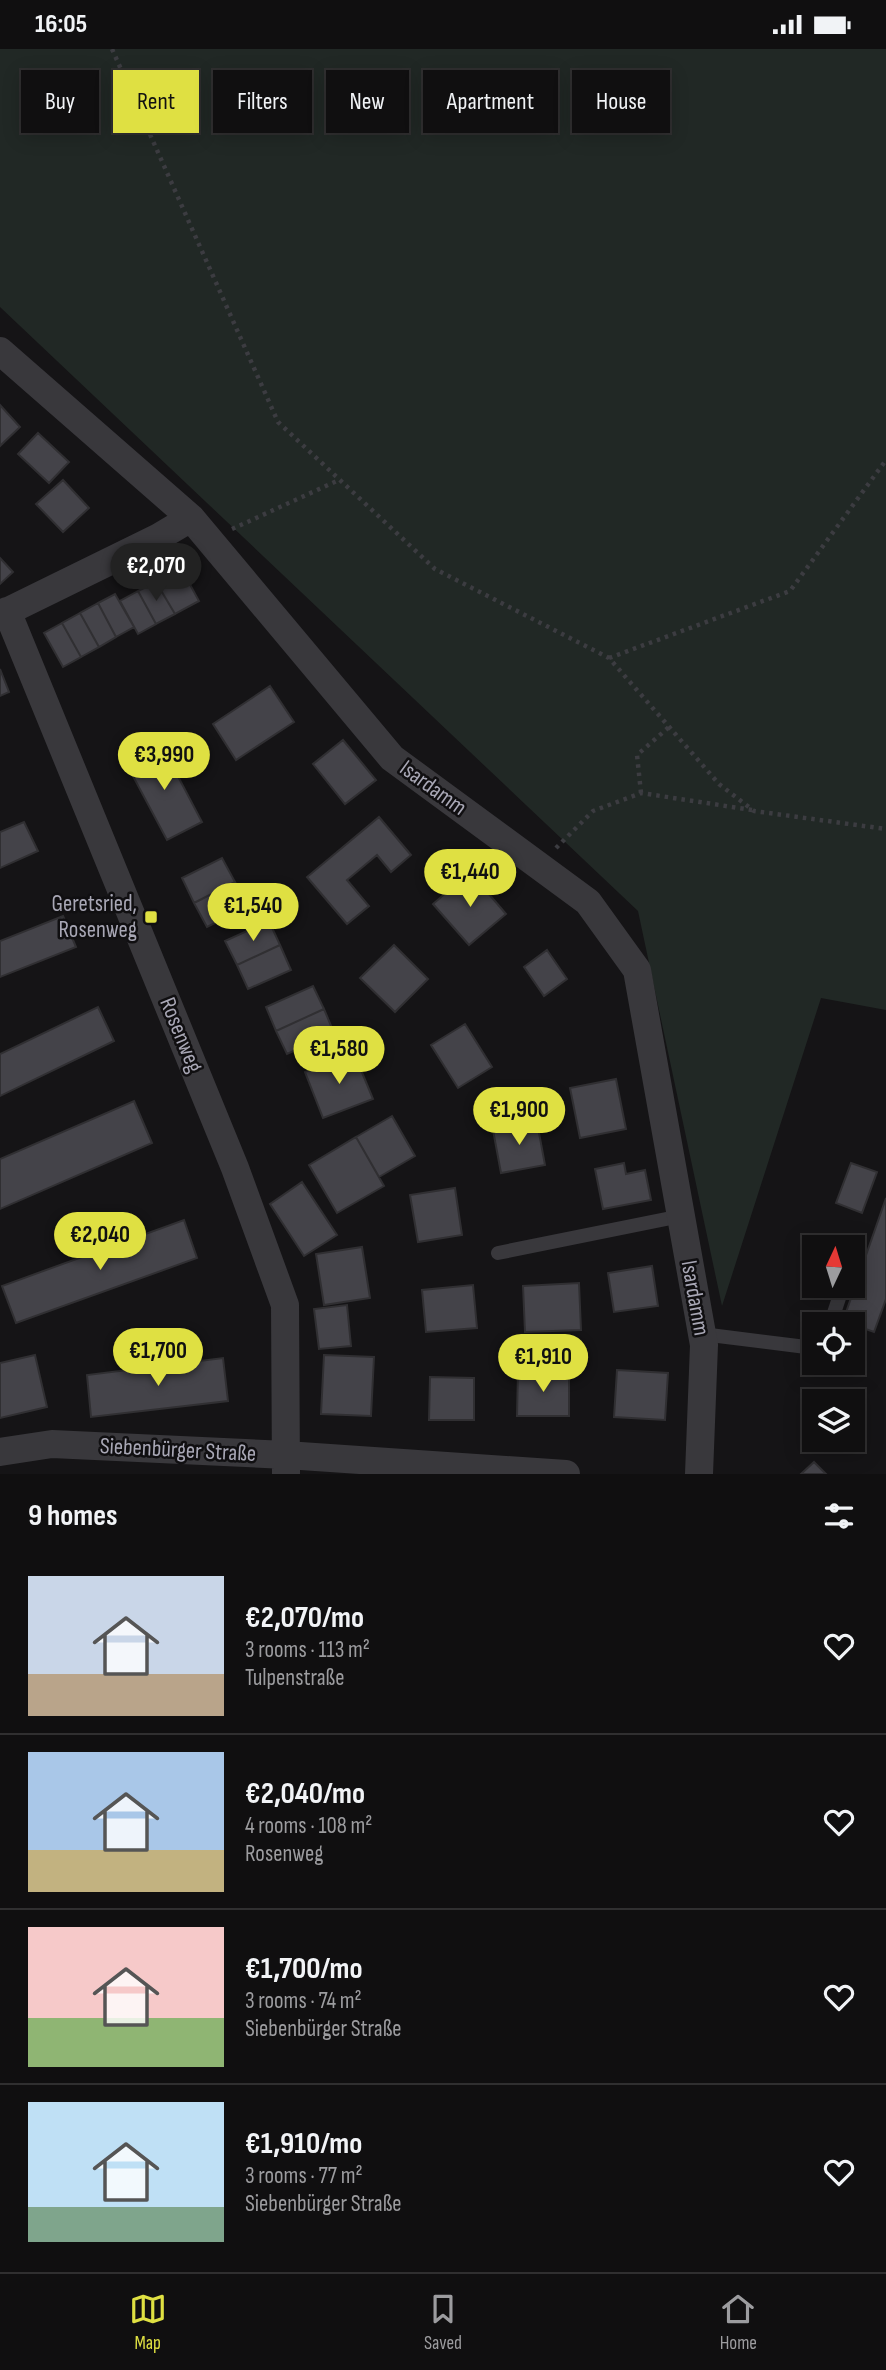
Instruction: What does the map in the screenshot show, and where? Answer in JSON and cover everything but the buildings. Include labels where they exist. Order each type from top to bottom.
[{"type":"street","name":"Isardamm","points":[[0,351],[191,518],[392,758],[588,902],[637,970],[704,1345],[699,1474]]},
{"type":"street","points":[[4,613],[159,537],[191,518]]},
{"type":"street","name":"Rosenweg","points":[[4,613],[235,1168],[285,1305],[286,1464]]},
{"type":"street","name":"Siebenbürger Straße","points":[[0,1452],[52,1444],[286,1464],[566,1474]]},
{"type":"lane","points":[[498,1253],[681,1216]]},
{"type":"lane","points":[[702,1334],[802,1346]]},
{"type":"path","points":[[112,49],[278,422],[435,569],[609,658],[719,784],[754,811]]},
{"type":"path","points":[[609,658],[790,591],[886,460]]},
{"type":"path","points":[[209,540],[339,480]]},
{"type":"path","points":[[642,793],[637,755],[669,727]]},
{"type":"path","points":[[538,866],[593,811],[642,793],[886,829]]},
{"type":"shaded area","points":[[0,49],[886,49],[886,1010],[821,998],[722,1306],[638,911],[0,307]]},
{"type":"place","name":"Geretsried, Rosenweg","points":[[151,917]]}]
